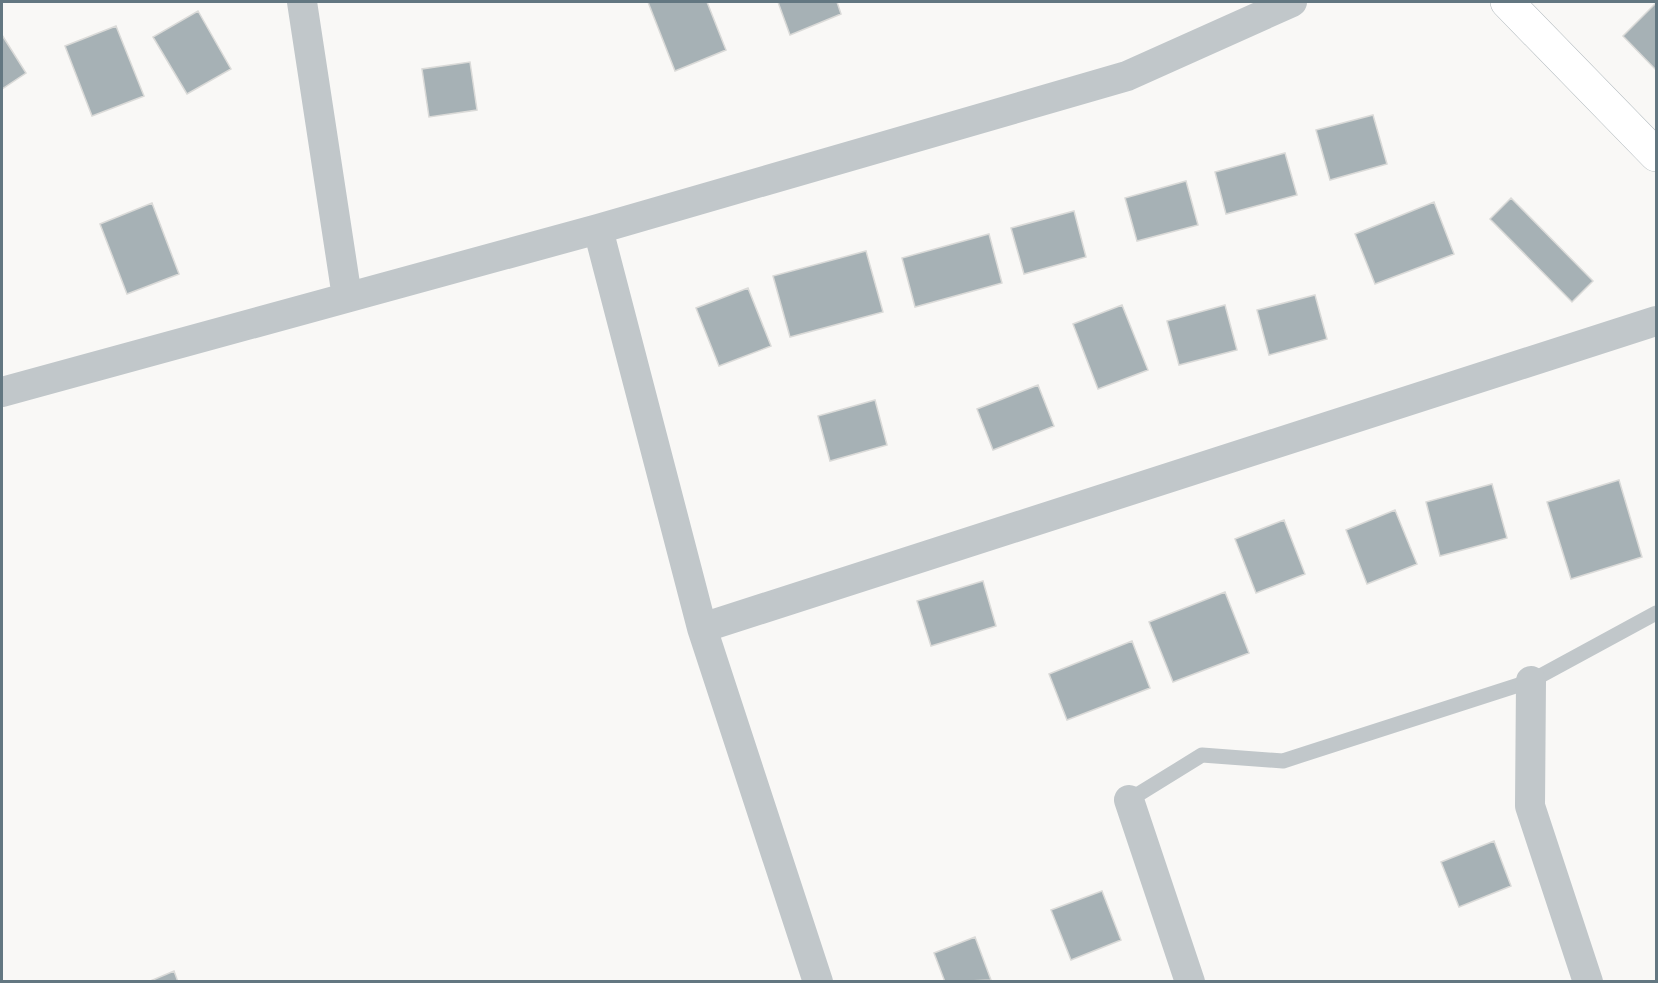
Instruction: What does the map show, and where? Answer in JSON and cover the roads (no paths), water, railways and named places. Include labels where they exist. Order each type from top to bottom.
[{"type":"street","points":[[302,2],[346,297]]},
{"type":"street","points":[[2,392],[598,229],[1127,76],[1292,2]]},
{"type":"street","points":[[1507,2],[1656,155]]},
{"type":"street","points":[[598,229],[702,628],[818,981]]},
{"type":"street","points":[[702,628],[1656,321]]},
{"type":"street","points":[[1532,681],[1530,806],[1588,981]]},
{"type":"street","points":[[1129,800],[1190,981]]},
{"type":"lane","points":[[1129,800],[1202,755],[1283,761],[1532,681],[1656,613]]}]
